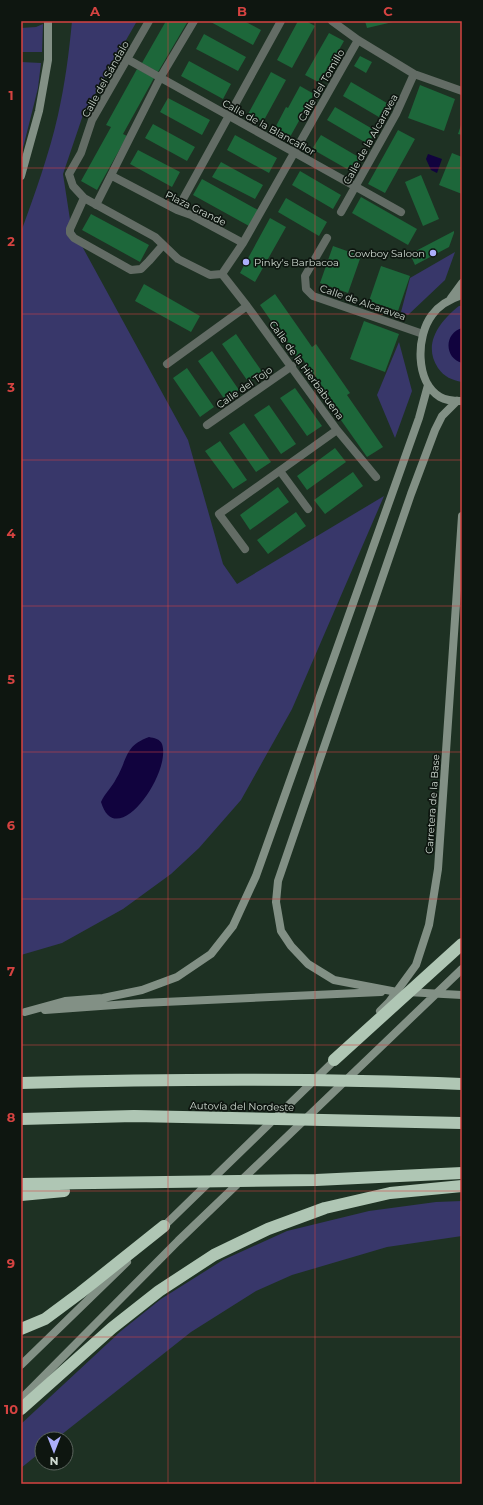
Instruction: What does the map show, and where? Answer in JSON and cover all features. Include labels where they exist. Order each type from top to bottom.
[{"type":"highway","points":[[334,1060],[462,944]]},
{"type":"highway","points":[[21,1083],[135,1080],[354,1080],[462,1084]]},
{"type":"highway","name":"Autovía del Nordeste","points":[[21,1119],[134,1116],[462,1123]]},
{"type":"highway","points":[[21,1184],[316,1180],[462,1173]]},
{"type":"highway","points":[[21,1195],[137,1182]]},
{"type":"highway","points":[[21,1409],[112,1328],[159,1291],[214,1255],[268,1229],[325,1208],[390,1193],[462,1186]]},
{"type":"highway","points":[[21,1329],[45,1320],[164,1226]]},
{"type":"street","points":[[21,176],[39,112],[48,60],[48,21]]},
{"type":"street","name":"Calle del Sándalo","points":[[96,205],[84,198],[72,186],[69,174],[81,153],[92,120],[149,21]]},
{"type":"street","points":[[194,21],[160,78],[112,176],[96,205],[155,237],[178,259],[210,275],[222,274],[243,243]]},
{"type":"street","points":[[177,210],[281,21]]},
{"type":"street","points":[[332,21],[358,40],[414,74],[462,91]]},
{"type":"street","name":"Calle del Tomillo","points":[[243,243],[358,40]]},
{"type":"street","name":"Calle de la Blancaflor","points":[[127,59],[401,212]]},
{"type":"street","name":"Calle de la Alcaravea","points":[[340,212],[396,114],[414,74]]},
{"type":"street","name":"Plaza Grande","points":[[112,176],[177,210],[191,215],[243,243]]},
{"type":"street","points":[[84,198],[70,229],[70,234],[74,238],[131,270],[141,269],[163,245]]},
{"type":"street","name":"Calle de Alcaravea","points":[[327,238],[305,276],[306,289],[313,296],[423,334]]},
{"type":"street","name":"Calle de la Hierbabuena","points":[[222,274],[292,366],[337,430],[376,477]]},
{"type":"street","points":[[459,401],[440,397],[428,385],[421,367],[420,350],[423,334],[431,316],[450,299],[462,283]]},
{"type":"street","points":[[450,299],[462,295]]},
{"type":"street","points":[[167,364],[247,306]]},
{"type":"street","name":"Calle del Tojo","points":[[207,425],[292,366]]},
{"type":"street","points":[[23,1012],[65,1001],[103,998],[142,990],[177,977],[211,954],[233,926],[259,869],[419,418],[428,385]]},
{"type":"street","points":[[397,992],[334,980],[308,964],[290,946],[281,931],[276,902],[278,881],[413,489],[435,430],[442,416],[459,401]]},
{"type":"street","points":[[245,549],[219,514],[337,430]]},
{"type":"street","points":[[280,471],[308,509]]},
{"type":"street","name":"Carretera de la Base","points":[[21,1365],[334,1060],[389,1002],[416,965],[429,925],[438,869],[462,516]]},
{"type":"street","points":[[21,1399],[178,1241],[462,969]]},
{"type":"street","points":[[23,1012],[142,1003],[397,992],[462,995]]},
{"type":"shaded area","points":[[72,21],[137,21],[83,115],[63,174],[71,226],[188,440],[223,564],[237,584],[384,496],[292,709],[241,800],[199,848],[171,874],[123,909],[62,943],[21,955],[21,232],[54,130],[65,80]]},
{"type":"shaded area","points":[[43,24],[42,52],[21,52],[21,28],[36,27]]},
{"type":"shaded area","points":[[21,62],[41,63],[38,88],[22,152],[21,151]]},
{"type":"shaded area","points":[[428,154],[442,159],[437,173],[431,170],[426,159]]},
{"type":"shaded area","points":[[455,252],[445,280],[408,315],[401,312],[410,278]]},
{"type":"shaded area","points":[[459,306],[462,306],[462,382],[448,378],[440,371],[434,359],[432,350],[435,334],[445,319]]},
{"type":"shaded area","points":[[462,328],[462,363],[452,356],[448,346],[452,335]]},
{"type":"shaded area","points":[[399,342],[412,391],[395,438],[377,395]]},
{"type":"shaded area","points":[[149,737],[157,739],[161,742],[163,757],[159,772],[151,789],[141,803],[130,814],[118,819],[108,815],[101,802],[120,772],[131,749]]},
{"type":"shaded area","points":[[462,1201],[462,1236],[387,1247],[292,1275],[256,1291],[191,1332],[66,1431],[34,1431],[34,1457],[21,1468],[21,1424],[121,1331],[161,1299],[223,1260],[287,1231],[369,1211],[436,1202]]},
{"type":"building","points":[[166,21],[188,21],[158,72],[142,63]]},
{"type":"building","points":[[209,21],[244,21],[261,30],[253,45]]},
{"type":"building","points":[[298,21],[306,21],[315,26],[292,68],[277,60]]},
{"type":"building","points":[[365,21],[393,21],[393,22],[367,28]]},
{"type":"building","points":[[329,33],[344,41],[320,83],[305,75]]},
{"type":"building","points":[[204,34],[246,57],[238,71],[196,49]]},
{"type":"building","points":[[360,56],[372,62],[366,73],[354,66]]},
{"type":"building","points":[[189,61],[231,84],[223,99],[181,76]]},
{"type":"building","points":[[137,69],[154,78],[123,134],[127,136],[97,190],[81,181],[111,127],[106,125]]},
{"type":"building","points":[[271,72],[286,80],[263,122],[248,114]]},
{"type":"building","points":[[351,82],[392,106],[384,120],[343,96]]},
{"type":"building","points":[[420,85],[455,99],[444,131],[408,118]]},
{"type":"building","points":[[300,86],[314,94],[290,137],[275,128],[286,107],[288,108]]},
{"type":"building","points":[[168,98],[210,120],[202,135],[160,112]]},
{"type":"building","points":[[335,107],[376,131],[368,144],[327,120]]},
{"type":"building","points":[[462,122],[462,135],[458,134]]},
{"type":"building","points":[[153,124],[195,147],[187,161],[145,138]]},
{"type":"building","points":[[398,130],[415,139],[385,193],[368,184]]},
{"type":"building","points":[[235,135],[277,158],[269,173],[227,150]]},
{"type":"building","points":[[321,135],[362,159],[354,173],[312,149]]},
{"type":"building","points":[[138,150],[180,172],[172,187],[130,164]]},
{"type":"building","points":[[452,153],[462,157],[462,194],[439,185]]},
{"type":"building","points":[[221,162],[263,185],[255,199],[212,177]]},
{"type":"building","points":[[300,171],[341,195],[333,209],[292,185]]},
{"type":"building","points":[[421,175],[439,219],[423,226],[405,182]]},
{"type":"building","points":[[202,179],[258,210],[249,226],[193,195]]},
{"type":"building","points":[[361,197],[417,229],[408,245],[352,213]]},
{"type":"building","points":[[286,198],[327,222],[319,236],[278,212]]},
{"type":"building","points":[[91,214],[149,245],[140,262],[82,230]]},
{"type":"building","points":[[270,218],[286,227],[255,282],[240,273]]},
{"type":"building","points":[[454,231],[449,247],[415,265],[410,254]]},
{"type":"building","points":[[333,246],[361,256],[348,293],[320,283]]},
{"type":"building","points":[[381,266],[410,276],[398,311],[369,301]]},
{"type":"building","points":[[144,284],[200,316],[191,332],[135,301]]},
{"type":"building","points":[[275,294],[312,347],[316,344],[350,393],[347,395],[383,447],[367,457],[331,406],[334,403],[300,355],[296,357],[260,305]]},
{"type":"building","points":[[364,321],[399,334],[385,372],[350,359]]},
{"type":"building","points":[[236,334],[263,373],[249,383],[222,344]]},
{"type":"building","points":[[212,351],[239,390],[225,400],[198,361]]},
{"type":"building","points":[[187,368],[214,407],[200,417],[173,378]]},
{"type":"building","points":[[295,388],[322,426],[307,436],[280,398]]},
{"type":"building","points":[[269,405],[296,444],[281,454],[254,415]]},
{"type":"building","points":[[244,423],[271,462],[256,472],[229,433]]},
{"type":"building","points":[[220,441],[247,480],[233,489],[205,451]]},
{"type":"building","points":[[335,448],[346,462],[307,490],[297,476]]},
{"type":"building","points":[[353,472],[363,486],[325,514],[314,500]]},
{"type":"building","points":[[278,487],[289,502],[250,530],[240,515]]},
{"type":"building","points":[[296,512],[306,526],[268,554],[257,540]]},
{"type":"place","name":"Cowboy Saloon","points":[[433,253]]},
{"type":"place","name":"Pinky's Barbacoa","points":[[246,262]]}]
